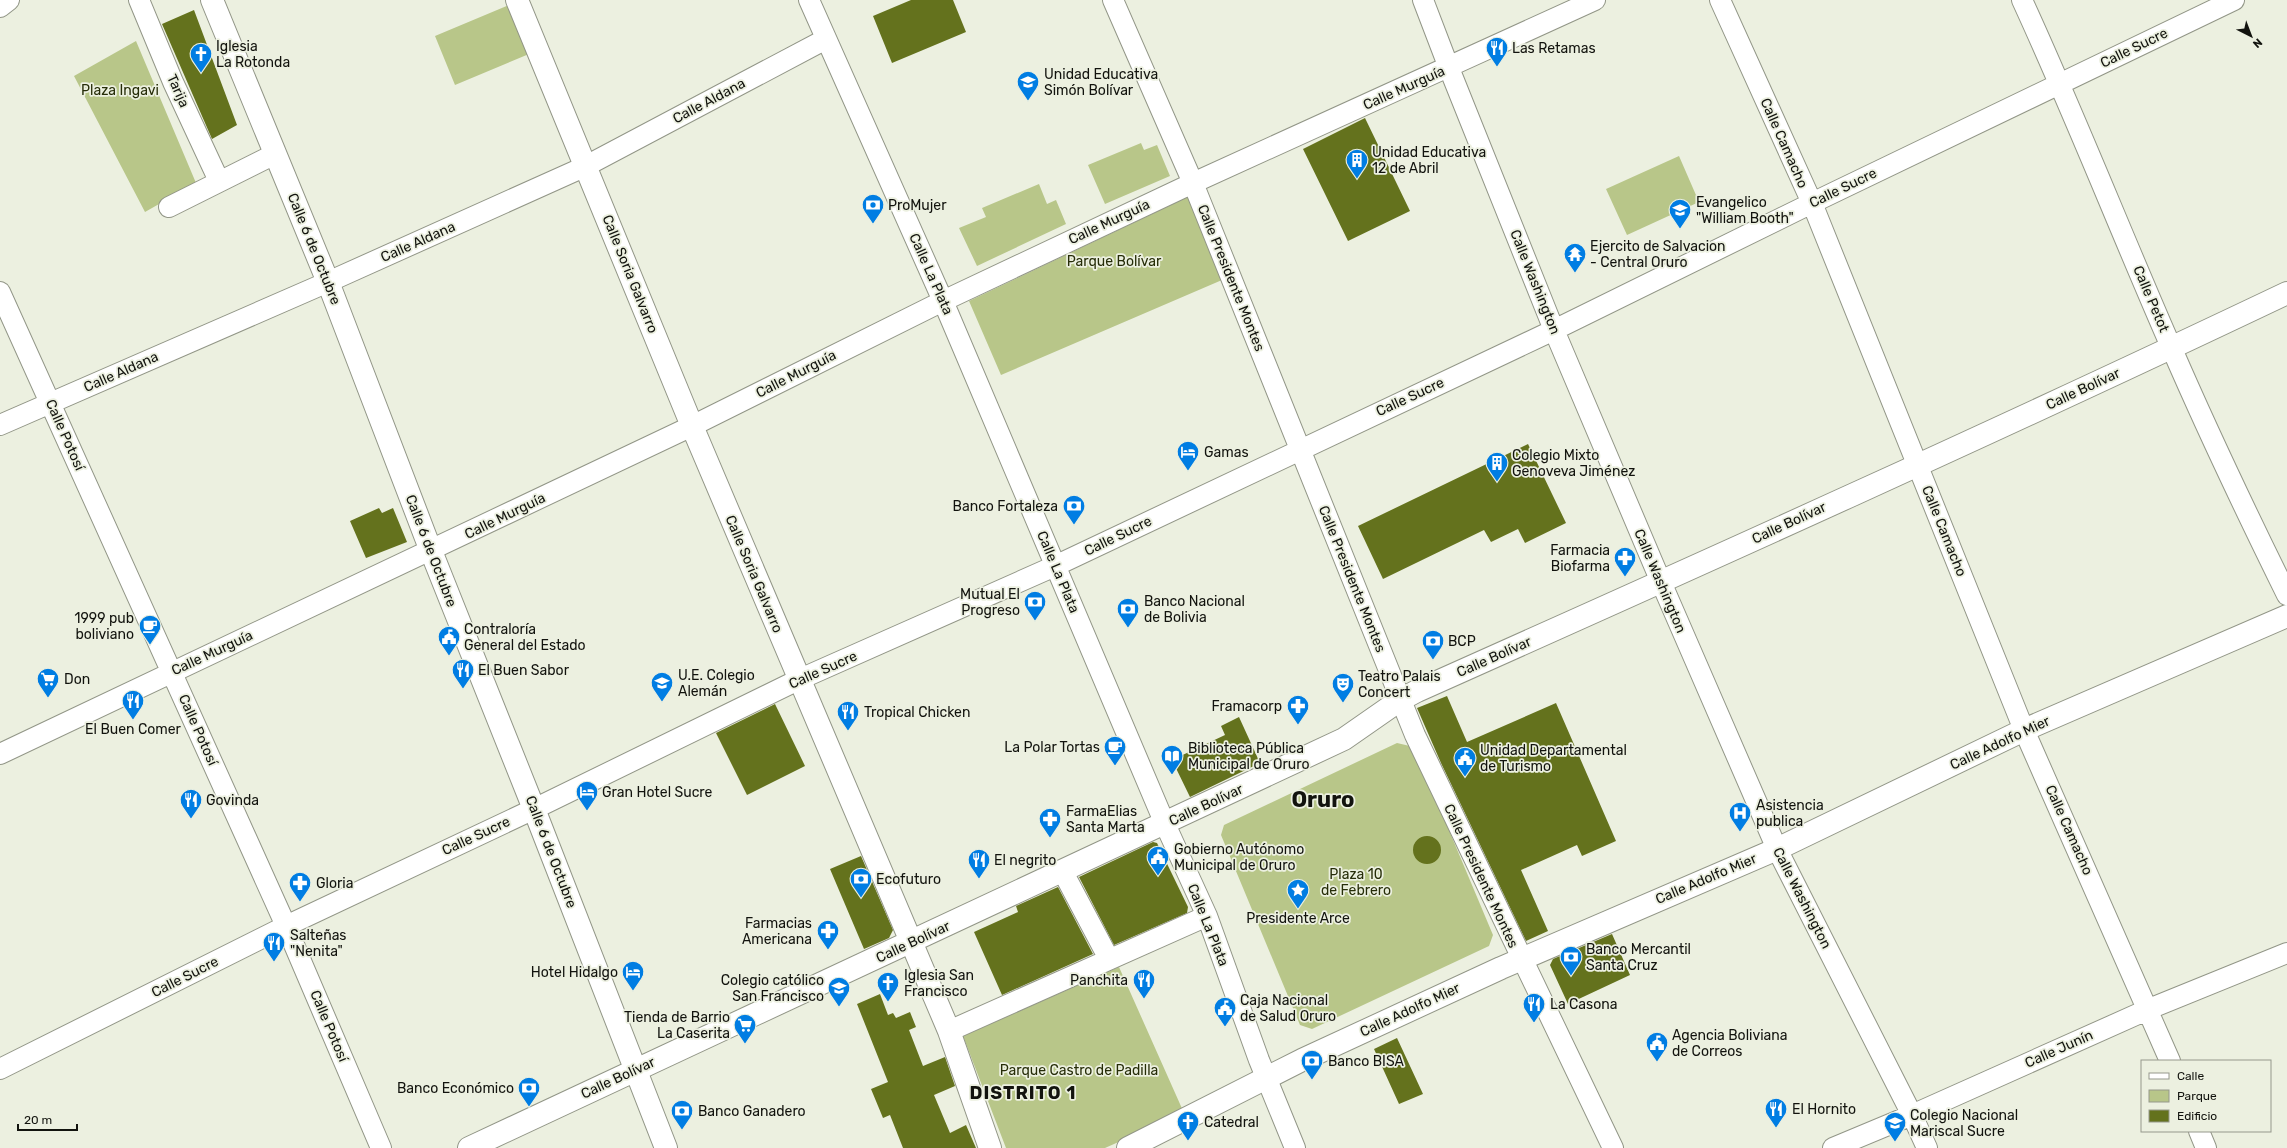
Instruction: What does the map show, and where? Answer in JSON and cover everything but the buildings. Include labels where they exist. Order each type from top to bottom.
[{"type":"main road","name":"Calle 6 de Octubre","points":[[212,0],[328,282],[431,551],[534,809],[666,1148]]},
{"type":"main road","name":"Calle Soria Galvarro","points":[[517,0],[584,167],[618,243],[692,426],[798,680],[949,1031],[990,1148]]},
{"type":"main road","name":"Calle Bolívar","points":[[469,1148],[1063,872],[1344,739],[1400,700],[2171,348],[2287,293]]},
{"type":"main road","name":"Calle Adolfo Mier","points":[[1128,1148],[1302,1060],[1521,959],[1777,849],[2024,730],[2287,616]]},
{"type":"street","points":[[0,7],[9,0]]},
{"type":"street","name":"Tarija","points":[[140,0],[173,82],[219,181]]},
{"type":"street","name":"Calle La Plata","points":[[809,0],[943,301],[1165,824],[1207,916],[1267,1079],[1295,1148]]},
{"type":"street","name":"Calle Presidente Montes","points":[[1113,0],[1193,183],[1414,735],[1613,1148]]},
{"type":"street","name":"Calle Washington","points":[[1423,0],[1448,68],[1554,330],[1777,849],[1912,1115],[1927,1148]]},
{"type":"street","name":"Calle Murguía","points":[[0,754],[692,426],[943,301],[1193,183],[1595,0]]},
{"type":"street","name":"Calle Camacho","points":[[1720,0],[1812,203],[2024,730],[2149,1009],[2170,1060]]},
{"type":"street","name":"Calle Petot","points":[[2022,0],[2060,83],[2171,348],[2241,503],[2287,595]]},
{"type":"street","name":"Calle Sucre","points":[[0,1069],[286,926],[534,809],[798,680],[1055,566],[1300,448],[1554,330],[1812,203],[2234,0]]},
{"type":"street","name":"Calle Aldana","points":[[0,425],[328,282],[584,167],[826,40]]},
{"type":"street","points":[[169,207],[275,154]]},
{"type":"street","name":"Calle Potosí","points":[[0,292],[286,926],[381,1148]]},
{"type":"street","points":[[1063,872],[1109,959]]},
{"type":"street","points":[[949,1031],[1207,916]]},
{"type":"street","name":"Calle Junín","points":[[1833,1148],[1912,1115],[2149,1009],[2287,953]]},
{"type":"street","points":[[2199,1132],[2206,1148]]},
{"type":"green space","points":[[509,5],[529,54],[455,85],[435,36]]},
{"type":"green space","name":"Plaza Ingavi","points":[[136,41],[196,183],[145,212],[74,76]]},
{"type":"green space","points":[[1141,143],[1144,150],[1157,145],[1170,176],[1105,204],[1088,165]]},
{"type":"green space","points":[[1679,156],[1699,202],[1627,235],[1606,189]]},
{"type":"green space","points":[[1039,184],[1047,204],[1056,200],[1066,224],[977,266],[959,228],[986,217],[982,208]]},
{"type":"green space","name":"Parque Bolívar","points":[[1196,193],[1229,277],[1001,375],[969,301]]},
{"type":"green space","name":"Plaza 10 de Febrero","points":[[1397,743],[1414,747],[1493,935],[1489,946],[1312,1029],[1300,1025],[1221,835],[1224,825]]},
{"type":"green space","name":"Parque Castro de Padilla","points":[[1119,967],[1184,1113],[1105,1148],[1006,1148],[963,1036]]},
{"type":"place","name":"Las Retamas","points":[[1497,68]]},
{"type":"place","name":"Iglesia La Rotonda","points":[[201,74]]},
{"type":"place","name":"Unidad Educativa Simón Bolívar","points":[[1028,102]]},
{"type":"place","name":"Unidad Educativa 12 de Abril","points":[[1357,180]]},
{"type":"place","name":"ProMujer","points":[[873,224]]},
{"type":"place","name":"Evangelico \"William Booth\"","points":[[1680,230]]},
{"type":"place","name":"Ejercito de Salvacion - Central Oruro","points":[[1575,274]]},
{"type":"place","name":"Gamas","points":[[1188,472]]},
{"type":"place","name":"Colegio Mixto Genoveva Jiménez","points":[[1497,482]]},
{"type":"place","name":"Banco Fortaleza","points":[[1074,526]]},
{"type":"place","name":"Farmacia Biofarma","points":[[1625,578]]},
{"type":"place","name":"Mutual El Progreso","points":[[1035,622]]},
{"type":"place","name":"Banco Nacional de Bolivia","points":[[1128,628]]},
{"type":"place","name":"1999 pub boliviano","points":[[150,646]]},
{"type":"place","name":"Contraloría General del Estado","points":[[449,656]]},
{"type":"place","name":"BCP","points":[[1433,660]]},
{"type":"place","name":"El Buen Sabor","points":[[463,690]]},
{"type":"place","name":"Don","points":[[48,698]]},
{"type":"place","name":"U.E. Colegio Alemán","points":[[662,702]]},
{"type":"place","name":"Teatro Palais Concert","points":[[1343,704]]},
{"type":"place","name":"El Buen Comer","points":[[133,720]]},
{"type":"place","name":"Framacorp","points":[[1298,726]]},
{"type":"place","name":"Tropical Chicken","points":[[848,732]]},
{"type":"place","name":"La Polar Tortas","points":[[1115,766]]},
{"type":"place","name":"Biblioteca Pública Municipal de Oruro","points":[[1172,776]]},
{"type":"place","name":"Unidad Departamental de Turismo","points":[[1465,778]]},
{"type":"place","name":"Gran Hotel Sucre","points":[[587,812]]},
{"type":"place","name":"Govinda","points":[[191,820]]},
{"type":"place","name":"Asistencia publica","points":[[1740,832]]},
{"type":"place","name":"FarmaElias Santa Marta","points":[[1050,838]]},
{"type":"place","name":"Gobierno Autónomo Municipal de Oruro","points":[[1158,876]]},
{"type":"place","name":"El negrito","points":[[979,880]]},
{"type":"place","name":"Ecofuturo","points":[[861,898]]},
{"type":"place","name":"Gloria","points":[[300,902]]},
{"type":"place","name":"Presidente Arce","points":[[1298,910]]},
{"type":"place","name":"Farmacias Americana","points":[[828,950]]},
{"type":"place","name":"Salteñas \"Nenita\"","points":[[274,962]]},
{"type":"place","name":"Banco Mercantil Santa Cruz","points":[[1571,976]]},
{"type":"place","name":"Hotel Hidalgo","points":[[633,992]]},
{"type":"place","name":"Panchita","points":[[1144,1000]]},
{"type":"place","name":"Iglesia San Francisco","points":[[888,1002]]},
{"type":"place","name":"Colegio católico San Francisco","points":[[839,1008]]},
{"type":"place","name":"La Casona","points":[[1534,1024]]},
{"type":"place","name":"Caja Nacional de Salud Oruro","points":[[1225,1028]]},
{"type":"place","name":"Tienda de Barrio La Caserita","points":[[745,1044]]},
{"type":"place","name":"Agencia Boliviana de Correos","points":[[1657,1062]]},
{"type":"place","name":"Banco BISA","points":[[1312,1080]]},
{"type":"place","name":"Banco Económico","points":[[529,1108]]},
{"type":"place","name":"El Hornito","points":[[1776,1128]]},
{"type":"place","name":"Banco Ganadero","points":[[682,1130]]},
{"type":"place","name":"Catedral","points":[[1188,1142]]},
{"type":"place","name":"Colegio Nacional Mariscal Sucre","points":[[1895,1142]]},
{"type":"district","name":"Oruro","points":[[1323,799]]},
{"type":"district","name":"DISTRITO 1","points":[[1023,1093]]}]
